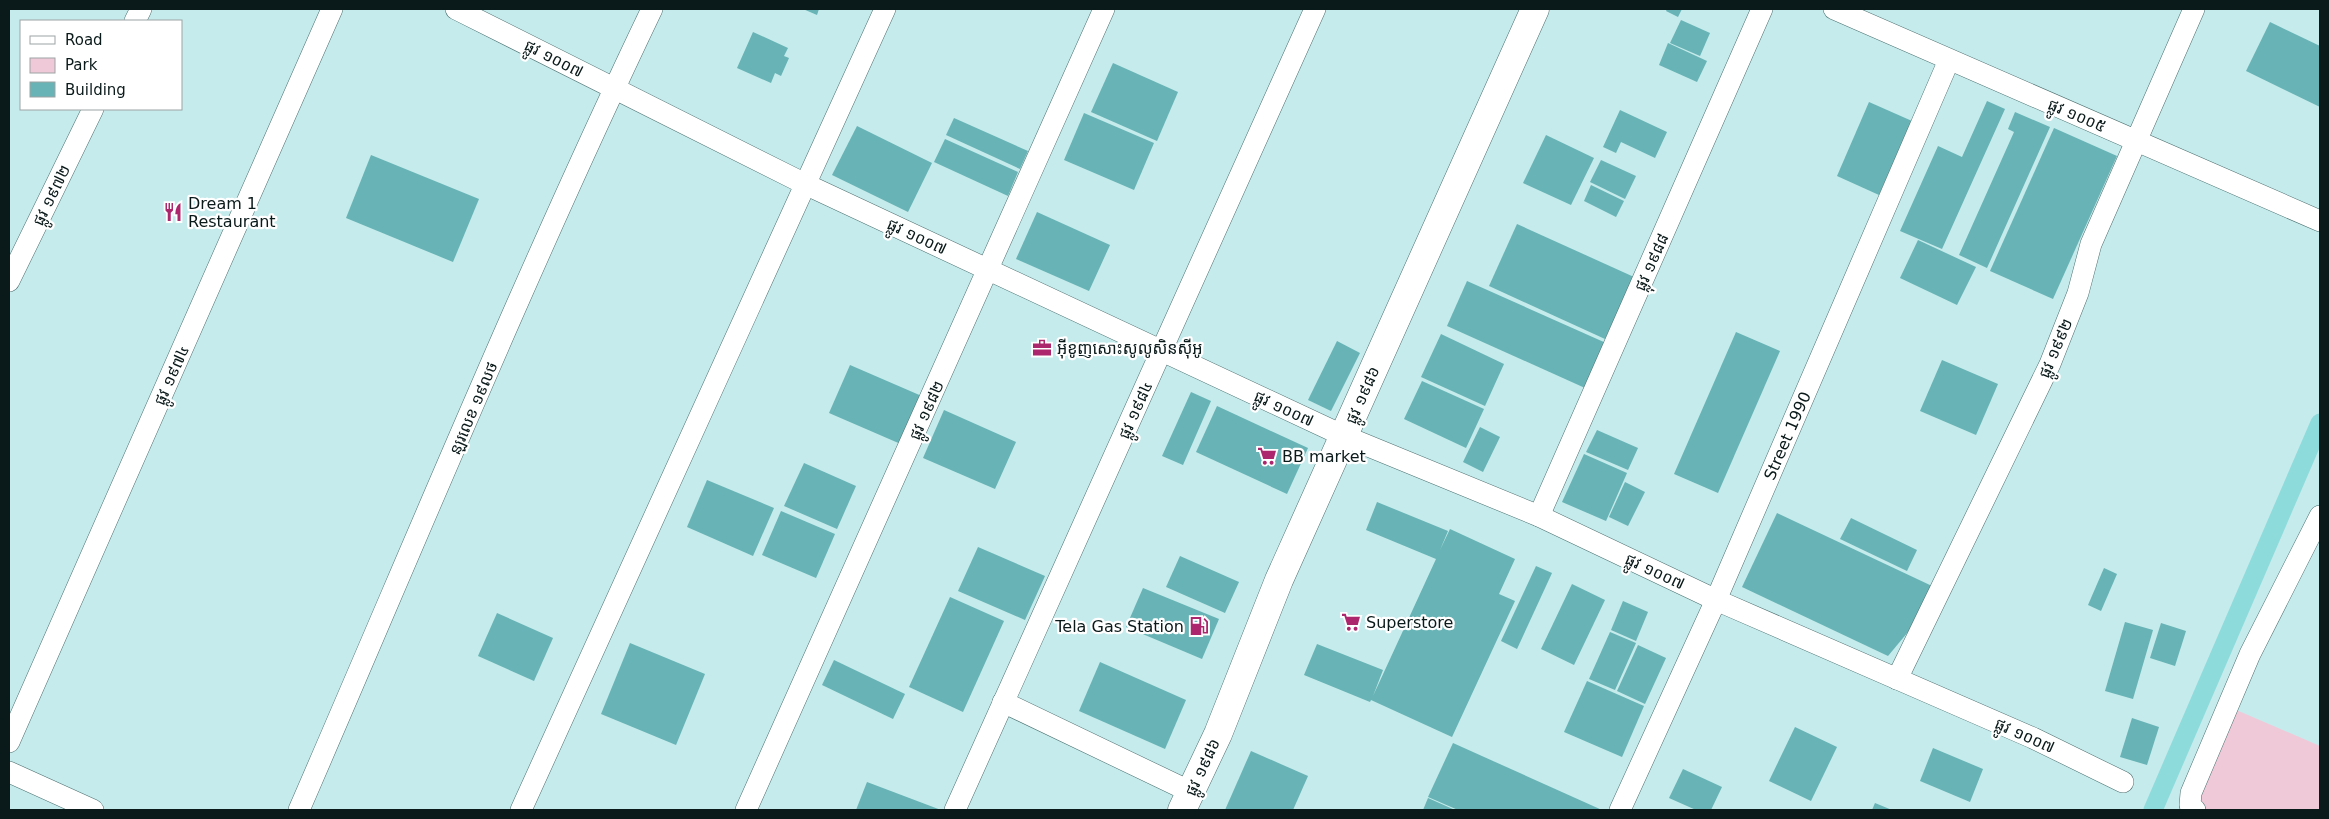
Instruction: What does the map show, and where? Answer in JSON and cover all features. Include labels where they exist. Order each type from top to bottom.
[{"type":"main road","name":"ផ្លូវ ១៩៨៦","points":[[1186,801],[1218,734],[1279,580],[1535,9]]},
{"type":"street","name":"ផ្លូវ ១៩៧៤","points":[[9,742],[332,9]]},
{"type":"street","name":"ផ្លូវ ១០០៧","points":[[457,9],[805,184],[1344,436],[1539,516],[1716,600],[2033,738],[2124,782]]},
{"type":"street","name":"ន្ឡរលេខ ១៩លថ","points":[[299,810],[513,314],[614,88],[652,9]]},
{"type":"street","points":[[521,810],[885,9]]},
{"type":"street","name":"ផ្លូវ ១៩៨២","points":[[746,810],[1104,9]]},
{"type":"street","name":"ផ្លូវ ១៩៨៤","points":[[955,810],[1315,9]]},
{"type":"street","name":"ផ្លុវ ១៩៨៨","points":[[1539,516],[1762,9]]},
{"type":"street","name":"ផ្លូវ ១០០៥","points":[[1834,9],[2320,221]]},
{"type":"street","name":"ផ្លូវ ១៩៩២","points":[[1897,679],[2050,364],[2078,294],[2090,244],[2194,9]]},
{"type":"street","name":"Street 1990","points":[[1620,810],[1716,600],[1949,60]]},
{"type":"street","name":"ផ្លូវ ១៩៧២","points":[[9,281],[93,110]]},
{"type":"street","points":[[2195,810],[2190,805],[2191,793],[2250,654],[2320,516]]},
{"type":"street","points":[[1003,702],[1186,801]]},
{"type":"street","points":[[9,772],[93,810]]},
{"type":"green space","points":[[2234,709],[2320,746],[2320,810],[2191,810]]},
{"type":"building","points":[[803,9],[819,9],[817,15]]},
{"type":"building","points":[[1667,9],[1682,9],[1678,17],[1666,11]]},
{"type":"building","points":[[1681,20],[1710,33],[1700,56],[1670,43]]},
{"type":"building","points":[[2270,22],[2320,46],[2320,107],[2246,71]]},
{"type":"building","points":[[753,32],[788,48],[784,56],[789,58],[781,76],[775,73],[771,83],[737,68]]},
{"type":"building","points":[[1668,43],[1707,61],[1697,82],[1659,65]]},
{"type":"building","points":[[1113,63],[1178,92],[1157,141],[1091,112]]},
{"type":"building","points":[[1987,101],[2005,109],[1942,249],[1900,231],[1938,146],[1962,157]]},
{"type":"building","points":[[1869,102],[1912,121],[1879,195],[1837,176]]},
{"type":"building","points":[[1620,110],[1667,132],[1655,158],[1621,142],[1616,153],[1603,147]]},
{"type":"building","points":[[2015,112],[2050,127],[1987,268],[1959,255],[2014,132],[2008,129]]},
{"type":"building","points":[[1084,113],[1154,143],[1134,190],[1064,160]]},
{"type":"building","points":[[954,118],[1028,151],[1020,169],[946,135]]},
{"type":"building","points":[[857,126],[932,163],[908,212],[832,175]]},
{"type":"building","points":[[2054,128],[2117,156],[2053,299],[1990,271]]},
{"type":"building","points":[[1546,135],[1594,158],[1571,205],[1523,183]]},
{"type":"building","points":[[945,139],[1018,172],[1008,196],[934,162]]},
{"type":"building","points":[[371,155],[479,199],[453,262],[346,218]]},
{"type":"building","points":[[1601,160],[1636,176],[1625,199],[1590,182]]},
{"type":"building","points":[[1591,185],[1624,201],[1616,217],[1584,201]]},
{"type":"building","points":[[1037,212],[1110,245],[1089,291],[1016,259]]},
{"type":"building","points":[[1517,224],[1634,277],[1605,339],[1489,286]]},
{"type":"building","points":[[1918,240],[1976,267],[1957,305],[1900,278]]},
{"type":"building","points":[[1467,281],[1606,343],[1585,388],[1447,326]]},
{"type":"building","points":[[1736,332],[1780,351],[1718,493],[1674,474]]},
{"type":"building","points":[[1441,334],[1504,364],[1485,406],[1421,377]]},
{"type":"building","points":[[1337,341],[1360,353],[1331,411],[1308,400]]},
{"type":"building","points":[[1942,360],[1998,384],[1976,435],[1920,411]]},
{"type":"building","points":[[850,365],[924,397],[903,445],[829,413]]},
{"type":"building","points":[[1422,381],[1484,409],[1466,448],[1404,419]]},
{"type":"building","points":[[1191,392],[1211,401],[1183,465],[1162,456]]},
{"type":"building","points":[[1217,406],[1308,448],[1287,494],[1196,452]]},
{"type":"building","points":[[944,410],[1016,442],[995,489],[923,458]]},
{"type":"building","points":[[1480,427],[1500,437],[1483,472],[1463,462]]},
{"type":"building","points":[[1597,430],[1638,448],[1628,470],[1586,452]]},
{"type":"building","points":[[1584,454],[1627,473],[1606,521],[1562,502]]},
{"type":"building","points":[[804,463],[856,486],[837,529],[784,506]]},
{"type":"building","points":[[707,480],[774,508],[753,556],[687,527]]},
{"type":"building","points":[[1625,482],[1645,492],[1628,526],[1609,517]]},
{"type":"building","points":[[1377,502],[1448,531],[1440,550],[1450,529],[1515,559],[1499,594],[1515,601],[1452,737],[1371,700],[1370,702],[1304,675],[1317,644],[1383,670],[1373,696],[1436,559],[1366,530]]},
{"type":"building","points":[[781,511],[835,534],[816,578],[762,555]]},
{"type":"building","points":[[1777,513],[1932,586],[1913,626],[1888,656],[1742,587]]},
{"type":"building","points":[[1851,518],[1917,550],[1907,571],[1840,539]]},
{"type":"building","points":[[978,547],[1045,576],[1025,620],[958,591]]},
{"type":"building","points":[[1180,556],[1239,582],[1225,613],[1166,587]]},
{"type":"building","points":[[1536,566],[1552,573],[1517,649],[1501,641]]},
{"type":"building","points":[[2104,568],[2117,574],[2101,611],[2088,605]]},
{"type":"building","points":[[1572,584],[1605,600],[1574,665],[1541,649]]},
{"type":"building","points":[[1143,588],[1219,619],[1202,659],[1126,627]]},
{"type":"building","points":[[950,597],[1004,621],[963,712],[909,687]]},
{"type":"building","points":[[1623,601],[1648,612],[1636,641],[1611,630]]},
{"type":"building","points":[[497,613],[553,638],[534,681],[478,656]]},
{"type":"building","points":[[2125,622],[2153,630],[2133,699],[2105,691]]},
{"type":"building","points":[[2161,623],[2186,631],[2175,666],[2150,658]]},
{"type":"building","points":[[1610,632],[1636,643],[1615,690],[1589,679]]},
{"type":"building","points":[[630,643],[705,674],[676,745],[601,714]]},
{"type":"building","points":[[1638,645],[1666,658],[1645,704],[1617,691]]},
{"type":"building","points":[[834,660],[905,694],[893,719],[822,685]]},
{"type":"building","points":[[1100,662],[1186,700],[1165,749],[1079,711]]},
{"type":"building","points":[[1587,681],[1644,706],[1622,757],[1564,732]]},
{"type":"building","points":[[2132,718],[2159,727],[2147,765],[2120,757]]},
{"type":"building","points":[[1795,727],[1837,747],[1811,801],[1769,781]]},
{"type":"building","points":[[1453,743],[1602,810],[1458,810],[1428,797]]},
{"type":"building","points":[[1933,748],[1983,769],[1970,802],[1920,781]]},
{"type":"building","points":[[1251,751],[1308,776],[1293,810],[1225,810]]},
{"type":"building","points":[[1683,769],[1722,787],[1711,810],[1696,810],[1669,798]]},
{"type":"building","points":[[867,782],[941,810],[856,810]]},
{"type":"building","points":[[1428,798],[1455,810],[1423,810]]},
{"type":"building","points":[[1875,803],[1892,810],[1872,810]]},
{"type":"waterway","points":[[2153,810],[2320,423]]},
{"type":"place","name":"Dream 1 Restaurant","points":[[173,212]]},
{"type":"place","name":"អ៊ីខូញសោះសូលូសិនស៊ីអូ","points":[[1042,348]]},
{"type":"place","name":"BB market","points":[[1267,456]]},
{"type":"place","name":"Superstore","points":[[1351,622]]},
{"type":"place","name":"Tela Gas Station","points":[[1199,626]]}]
